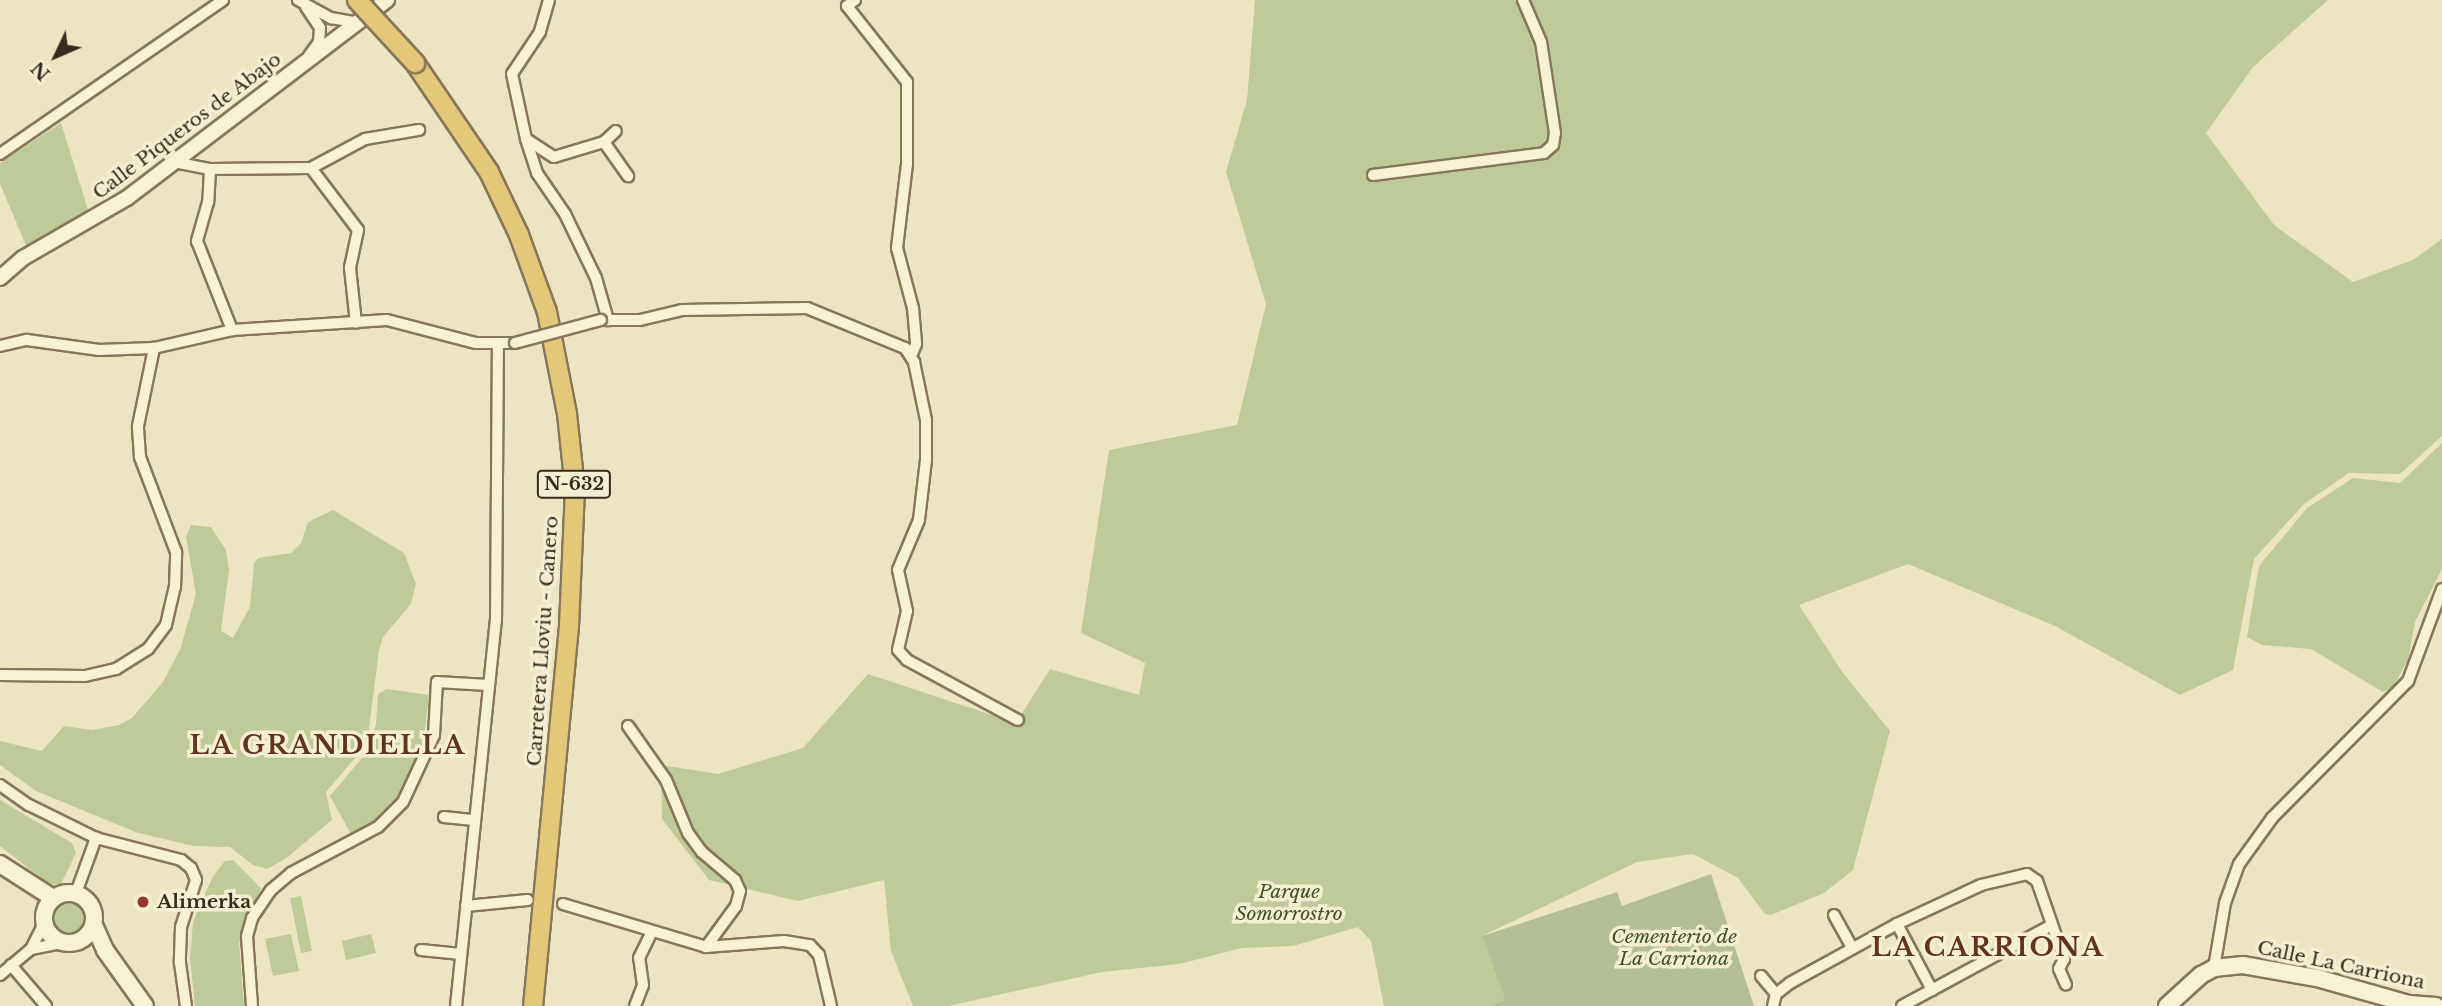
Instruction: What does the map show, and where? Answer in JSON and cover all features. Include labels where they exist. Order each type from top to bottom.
[{"type":"highway","name":"Carretera Lloviu - Canero","points":[[357,0],[415,63],[489,172],[519,235],[547,312],[568,414],[575,489],[569,626],[533,1006]]},
{"type":"highway","points":[[526,1006],[538,940]]},
{"type":"main road","points":[[0,864],[18,877],[47,911],[69,943],[114,964]]},
{"type":"main road","points":[[47,911],[76,893],[93,909],[94,925],[114,964],[145,1006]]},
{"type":"main road","points":[[69,943],[94,925]]},
{"type":"main road","name":"Calle La Carriona","points":[[2214,968],[2243,965],[2268,969],[2317,978],[2409,1004],[2436,1006]]},
{"type":"main road","points":[[2167,1006],[2214,968]]},
{"type":"street","points":[[0,154],[223,0]]},
{"type":"street","name":"Calle Piqueros de Abajo","points":[[0,278],[23,258],[107,212],[283,78],[361,24],[387,0]]},
{"type":"street","points":[[549,0],[540,32],[512,74],[526,139],[537,173],[565,214],[596,278],[605,320]]},
{"type":"street","points":[[855,0],[847,6],[907,82],[907,164],[898,248],[913,308],[916,344],[912,354],[926,420],[926,460],[919,520],[898,570],[907,611],[898,650],[907,660],[1018,720]]},
{"type":"street","points":[[1373,175],[1544,153],[1553,145],[1555,132],[1541,42],[1523,0]]},
{"type":"street","points":[[302,4],[337,20],[361,24]]},
{"type":"street","points":[[283,78],[319,42],[320,28],[302,4]]},
{"type":"street","points":[[174,162],[210,169],[311,168],[365,139],[419,130]]},
{"type":"street","points":[[526,139],[554,157],[604,142],[616,131]]},
{"type":"street","points":[[604,142],[628,176]]},
{"type":"street","points":[[311,168],[354,220],[358,230],[350,268],[356,323]]},
{"type":"street","points":[[210,169],[208,202],[197,241],[232,330]]},
{"type":"street","points":[[0,346],[27,341],[99,350],[154,348],[232,330],[387,320],[498,345],[515,344],[605,320],[640,320],[682,310],[807,308],[879,334],[912,354]]},
{"type":"street","points":[[456,1006],[499,561],[498,345]]},
{"type":"street","points":[[0,676],[85,676],[116,669],[148,649],[166,625],[175,587],[176,552],[140,457],[138,426],[154,348]]},
{"type":"street","points":[[2214,968],[2225,903],[2239,864],[2272,818],[2408,681],[2442,589]]},
{"type":"street","points":[[252,1006],[247,936],[252,918],[271,890],[291,873],[379,827],[403,803],[434,735],[437,682],[488,685]]},
{"type":"street","points":[[628,726],[666,780],[688,833],[702,852],[735,880],[740,891],[736,906],[706,947]]},
{"type":"street","points":[[0,785],[96,838],[181,860],[191,868],[196,880],[181,927],[180,963],[186,1006]]},
{"type":"street","points":[[444,817],[474,820]]},
{"type":"street","points":[[76,893],[96,838]]},
{"type":"street","points":[[1773,1006],[1776,993],[1896,924],[1981,886],[2027,874],[2037,881],[2050,926],[2064,959],[2059,969],[2066,985]]},
{"type":"street","points":[[466,906],[528,900]]},
{"type":"street","points":[[563,904],[651,933],[706,947],[784,941],[810,945],[819,955],[831,1006]]},
{"type":"street","points":[[0,975],[31,949],[47,911]]},
{"type":"street","points":[[1834,915],[1852,948]]},
{"type":"street","points":[[1896,924],[1932,990]]},
{"type":"street","points":[[1902,1006],[2050,926]]},
{"type":"street","points":[[635,1006],[643,985],[639,958],[651,933]]},
{"type":"street","points":[[31,949],[69,943]]},
{"type":"street","points":[[421,950],[461,954]]},
{"type":"street","points":[[11,965],[46,1006]]},
{"type":"street","points":[[1761,976],[1776,993]]},
{"type":"green space","name":"Parque Somorrostro","points":[[1255,0],[2328,0],[2253,67],[2206,133],[2274,225],[2353,282],[2413,260],[2442,239],[2442,436],[2400,474],[2349,473],[2304,504],[2254,559],[2233,670],[2180,695],[2055,626],[1908,564],[1799,605],[1843,673],[1890,731],[1853,870],[1824,893],[1771,915],[1765,914],[1738,878],[1693,854],[1637,862],[1482,936],[1505,1000],[1490,1006],[1384,1006],[1371,941],[1358,927],[1293,946],[1242,948],[1179,964],[1102,972],[948,1006],[913,1006],[891,951],[884,880],[798,901],[709,880],[662,819],[661,765],[718,774],[803,748],[868,674],[1016,723],[1050,669],[1139,695],[1145,663],[1081,633],[1109,450],[1237,425],[1266,304],[1226,172],[1247,100]]},
{"type":"green space","points":[[61,123],[90,216],[28,250],[0,184],[0,163]]},
{"type":"green space","points":[[2442,443],[2442,569],[2415,622],[2408,660],[2393,687],[2383,692],[2311,649],[2262,645],[2247,637],[2259,566],[2307,508],[2353,478],[2400,483]]},
{"type":"green space","points":[[333,510],[404,553],[416,584],[411,604],[383,637],[379,650],[367,744],[326,792],[332,820],[285,859],[267,869],[253,865],[230,847],[194,846],[138,833],[36,791],[0,765],[0,741],[42,751],[64,726],[92,730],[119,725],[132,718],[163,682],[180,650],[196,594],[186,537],[191,525],[211,527],[226,550],[229,570],[221,631],[233,638],[250,607],[254,563],[258,558],[291,553],[301,543],[308,522]]},
{"type":"green space","points":[[387,689],[429,695],[423,746],[399,797],[377,819],[351,834],[330,796],[367,752],[376,724],[378,694]]},
{"type":"green space","points":[[0,800],[72,843],[76,853],[61,884],[49,884],[0,846]]},
{"type":"green space","points":[[233,860],[261,888],[239,943],[244,1006],[195,1006],[190,958],[193,922],[213,876],[225,861]]},
{"type":"green space","name":"Cementerio de La Carriona","points":[[1711,874],[1754,1006],[1490,1006],[1505,1000],[1482,936],[1617,892],[1622,906]]},
{"type":"green space","points":[[301,896],[312,951],[301,953],[290,898]]},
{"type":"green space","points":[[69,901],[82,906],[87,919],[82,932],[69,937],[56,932],[51,919],[56,906]]},
{"type":"green space","points":[[291,934],[299,971],[273,976],[265,939]]},
{"type":"green space","points":[[371,934],[376,953],[346,960],[342,941]]},
{"type":"place","name":"Alimerka","points":[[143,902]]},
{"type":"district","name":"LA GRANDIELLA","points":[[328,746]]},
{"type":"district","name":"LA CARRIONA","points":[[1988,948]]}]
